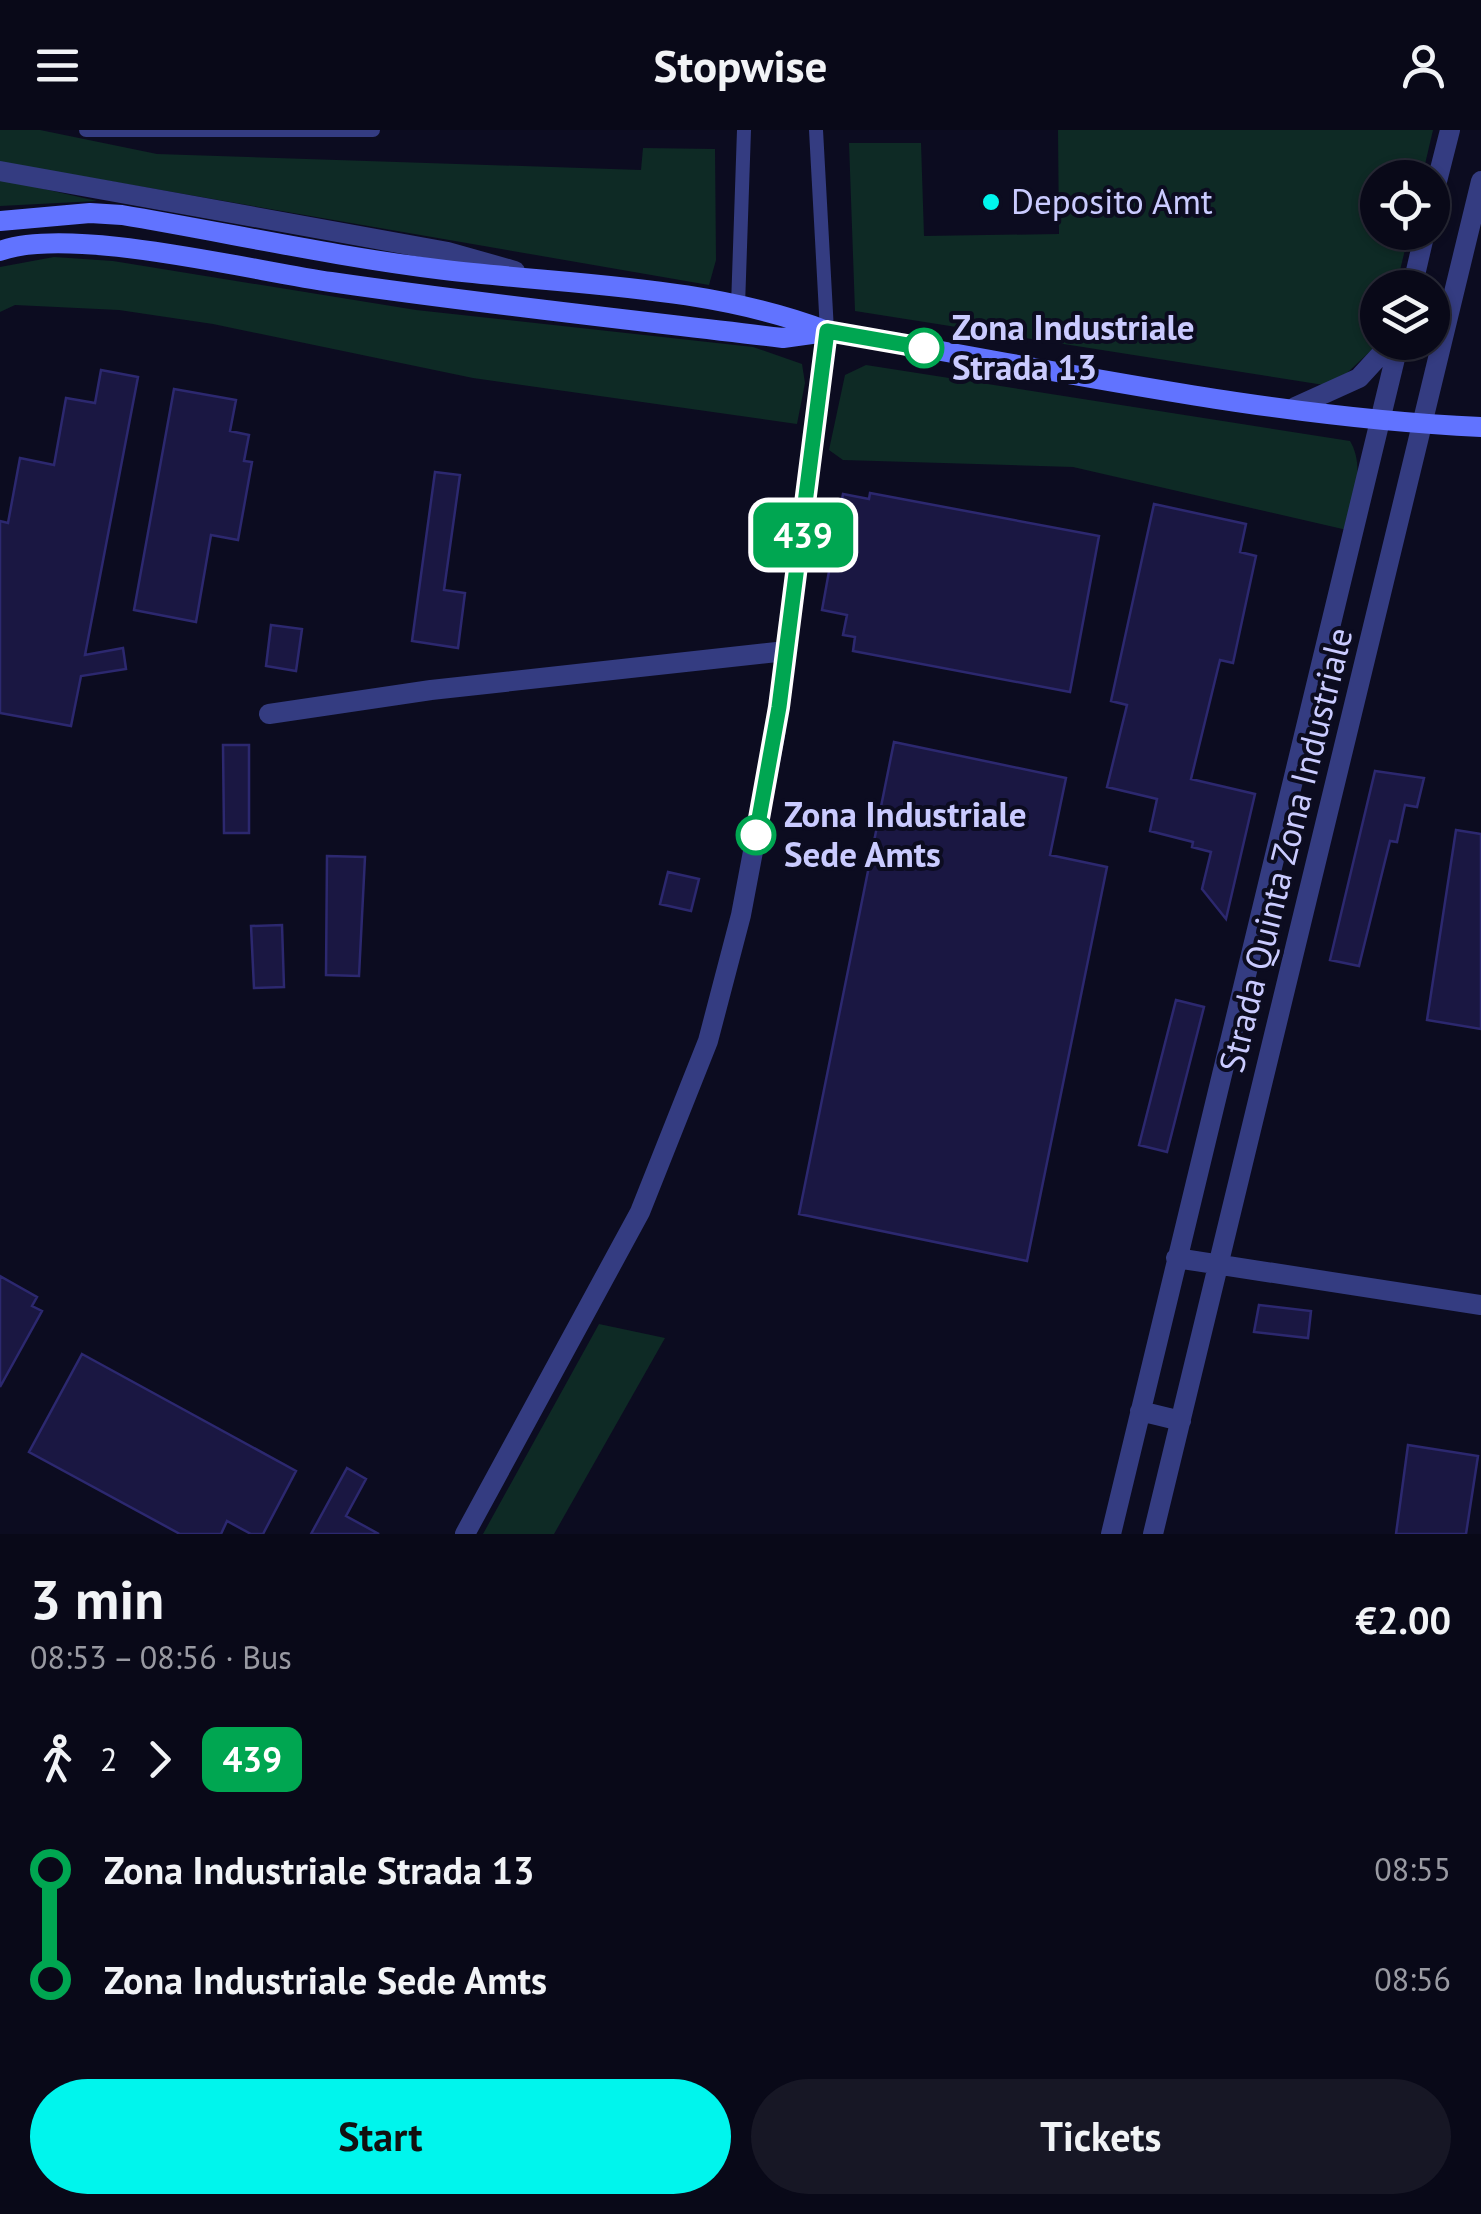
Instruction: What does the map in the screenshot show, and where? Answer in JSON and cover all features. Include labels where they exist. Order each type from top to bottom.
[{"type":"main road","points":[[0,221],[90,213],[122,215],[445,270],[531,276],[738,306],[787,316],[827,331],[1294,407],[1384,420],[1481,427]]},
{"type":"main road","points":[[2,249],[110,246],[330,282],[764,336],[783,338],[827,331]]},
{"type":"street","points":[[1442,160],[1450,130]]},
{"type":"street","points":[[0,171],[448,252],[531,276]]},
{"type":"street","name":"Strada Quinta Zona Industriale","points":[[1153,1534],[1481,180]]},
{"type":"street","points":[[466,1534],[640,1212],[708,1040],[741,915],[786,651],[827,331]]},
{"type":"street","points":[[1294,407],[1359,378],[1378,360]]},
{"type":"street","name":"Strada Quinta Zona Industriale","points":[[1111,1534],[1384,420],[1393,360]]},
{"type":"street","points":[[269,714],[430,690],[786,651]]},
{"type":"street","points":[[1176,1258],[1481,1305]]},
{"type":"street","points":[[1140,1412],[1180,1421]]},
{"type":"lane","points":[[86,130],[374,130]]},
{"type":"lane","points":[[738,306],[744,130]]},
{"type":"lane","points":[[816,130],[820,143],[827,331]]},
{"type":"green space","points":[[0,130],[40,130],[157,154],[641,170],[643,148],[715,149],[716,260],[709,285],[5,163],[0,162]]},
{"type":"green space","points":[[1058,130],[1433,130],[1426,160],[1360,160],[1360,250],[1405,250],[1400,270],[1360,270],[1361,360],[1324,385],[855,311],[849,143],[921,143],[924,236],[1059,234]]},
{"type":"green space","points":[[0,179],[97,201],[0,206]]},
{"type":"green space","points":[[54,257],[113,261],[416,310],[753,347],[802,364],[805,383],[797,424],[473,378],[213,324],[119,310],[15,305],[0,312],[0,267]]},
{"type":"green space","points":[[866,365],[1350,441],[1357,473],[1347,530],[1073,467],[843,460],[829,450],[845,375]]},
{"type":"green space","points":[[599,1324],[665,1338],[554,1534],[483,1534]]},
{"type":"building","points":[[101,370],[138,377],[85,655],[123,648],[126,669],[81,676],[71,726],[0,713],[0,521],[8,523],[20,458],[54,465],[66,398],[95,403]]},
{"type":"building","points":[[174,389],[236,400],[230,431],[249,435],[244,461],[252,462],[238,540],[211,535],[196,622],[134,610]]},
{"type":"building","points":[[435,472],[460,475],[444,590],[465,593],[458,648],[412,641]]},
{"type":"building","points":[[870,493],[1099,536],[1070,692],[853,651],[855,637],[843,635],[847,615],[822,610],[843,494],[869,499]]},
{"type":"building","points":[[1154,504],[1246,524],[1240,552],[1256,556],[1233,663],[1220,660],[1191,779],[1255,794],[1226,919],[1202,889],[1211,852],[1192,847],[1193,842],[1150,831],[1157,799],[1107,787],[1127,705],[1111,701]]},
{"type":"building","points":[[271,625],[302,629],[296,671],[266,666]]},
{"type":"building","points":[[894,742],[1066,778],[1050,855],[1107,867],[1027,1261],[799,1214]]},
{"type":"building","points":[[223,745],[249,745],[249,833],[224,833]]},
{"type":"building","points":[[1375,771],[1424,778],[1417,807],[1405,805],[1397,842],[1390,841],[1359,966],[1330,960]]},
{"type":"building","points":[[1456,830],[1481,834],[1481,1029],[1427,1020]]},
{"type":"building","points":[[327,856],[365,857],[359,976],[326,975]]},
{"type":"building","points":[[668,872],[699,879],[691,911],[660,904]]},
{"type":"building","points":[[282,925],[284,987],[254,988],[251,926]]},
{"type":"building","points":[[1176,1000],[1204,1007],[1167,1152],[1139,1145]]},
{"type":"building","points":[[0,1276],[37,1297],[32,1306],[42,1311],[0,1387]]},
{"type":"building","points":[[1259,1305],[1311,1311],[1308,1338],[1254,1332]]},
{"type":"building","points":[[82,1354],[296,1471],[263,1534],[251,1534],[227,1521],[221,1534],[180,1534],[29,1452]]},
{"type":"building","points":[[1408,1445],[1478,1456],[1466,1534],[1396,1534]]},
{"type":"building","points":[[347,1468],[366,1479],[346,1516],[379,1534],[311,1534]]},
{"type":"bus line","name":"439","points":[[756,835],[779,707],[827,331],[924,348]]},
{"type":"place","name":"Deposito Amt","points":[[991,202]]},
{"type":"place","name":"Zona Industriale Strada 13","points":[[924,348]]},
{"type":"place","name":"Zona Industriale Sede Amts","points":[[756,835]]}]
